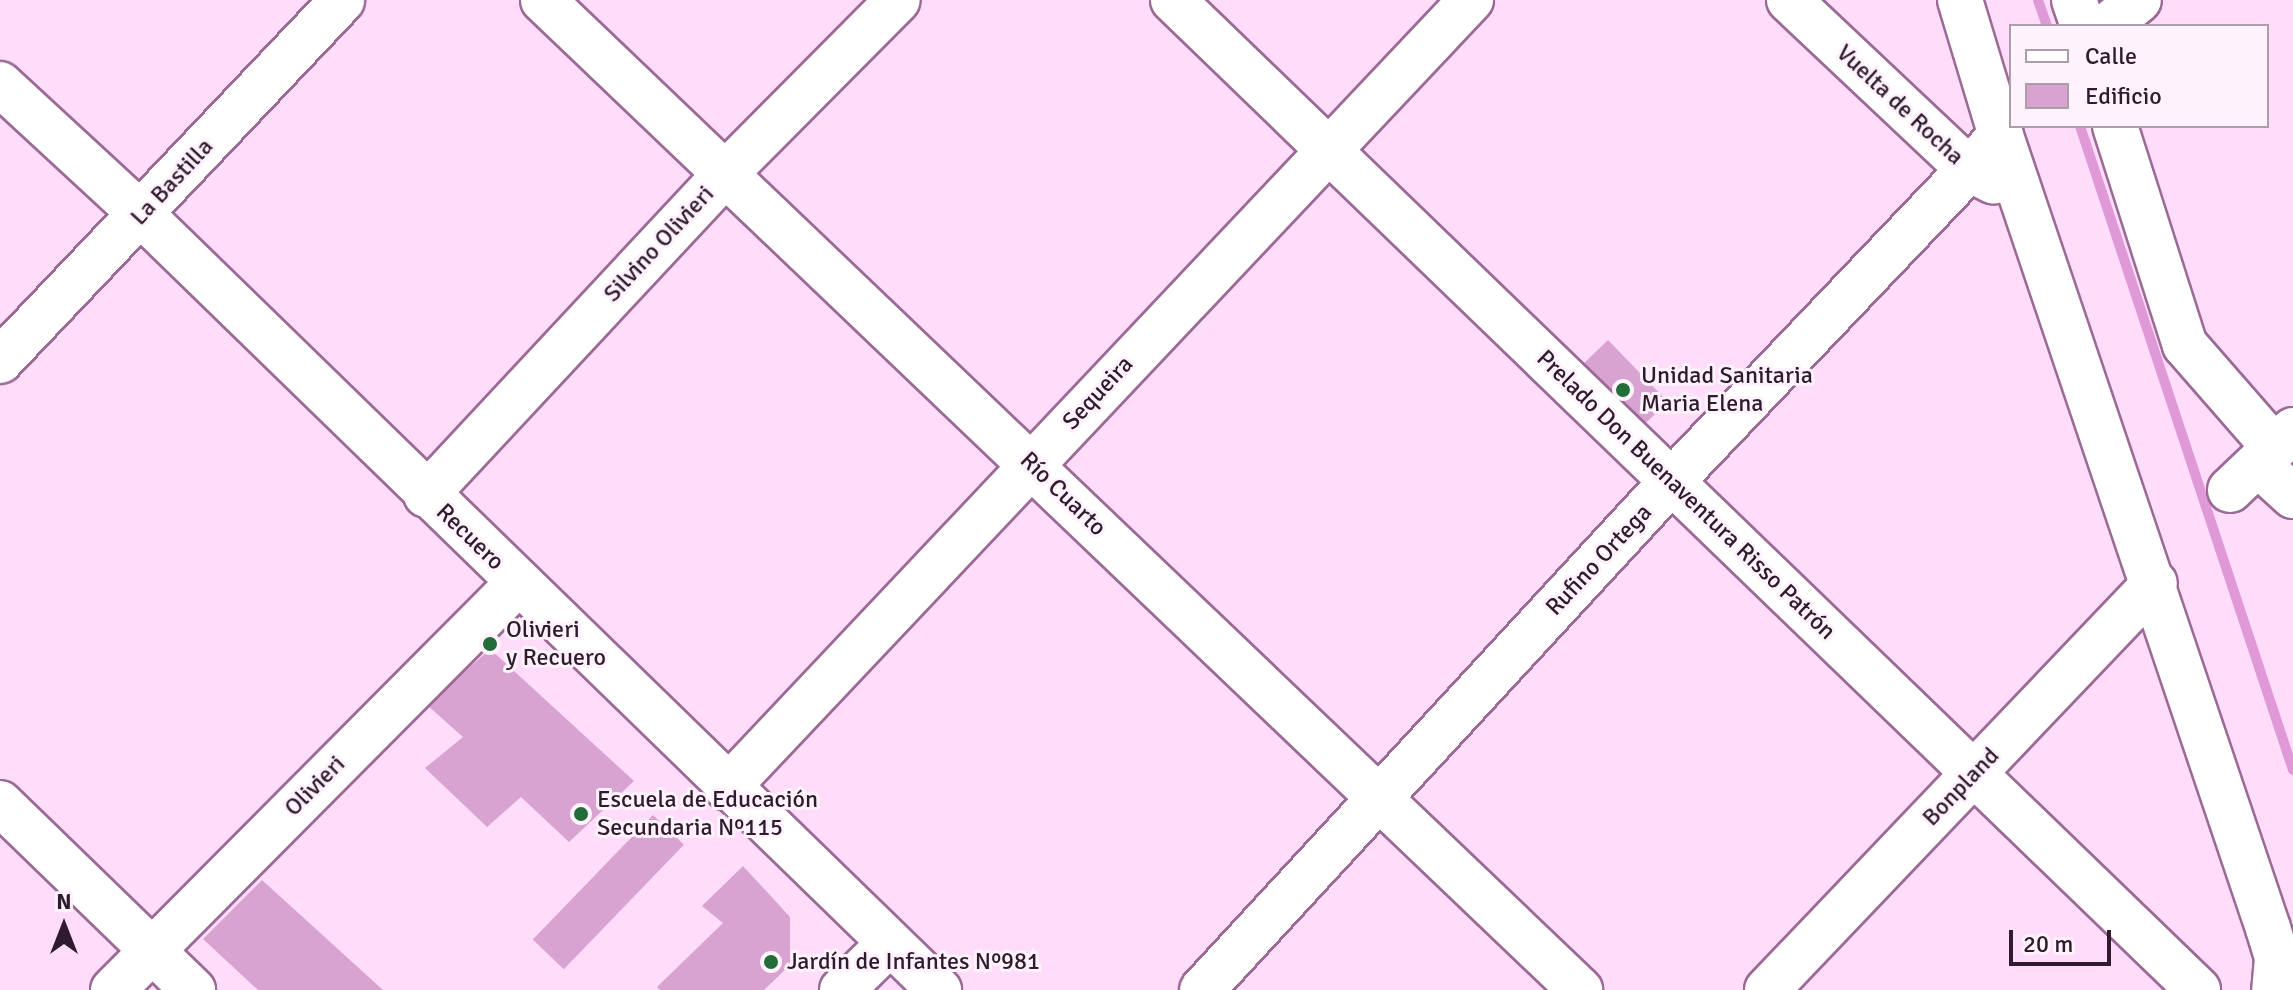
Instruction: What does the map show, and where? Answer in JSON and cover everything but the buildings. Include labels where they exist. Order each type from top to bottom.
[{"type":"street","name":"La Bastilla","points":[[0,361],[142,215],[342,0]]},
{"type":"street","name":"Río Cuarto","points":[[543,0],[1031,463],[1377,800],[1580,990]]},
{"type":"street","name":"Silvino Olivieri","points":[[426,495],[725,174],[898,0]]},
{"type":"street","name":"Prelado Don Buenaventura Risso Patrón","points":[[1173,0],[2198,990]]},
{"type":"street","name":"Sequeira","points":[[727,788],[1471,0]]},
{"type":"street","name":"Vuelta de Rocha","points":[[1789,0],[1967,168],[2021,196]]},
{"type":"street","points":[[1960,0],[2001,136],[2155,583],[2277,958],[2274,990]]},
{"type":"street","points":[[2074,0],[2082,24]]},
{"type":"street","points":[[2109,24],[2139,0]]},
{"type":"street","name":"Recuero","points":[[0,84],[142,215],[727,788],[939,990]]},
{"type":"street","points":[[2116,128],[2185,345],[2293,496]]},
{"type":"street","name":"Rufino Ortega","points":[[1202,990],[1671,482],[1967,168],[2001,136]]},
{"type":"street","name":"Olivieri","points":[[113,990],[518,583]]},
{"type":"street","name":"Bonpland","points":[[1767,990],[2155,583]]},
{"type":"street","points":[[0,803],[193,990]]},
{"type":"street","points":[[842,990],[889,944]]},
{"type":"waterway","points":[[2038,0],[2046,24]]},
{"type":"waterway","points":[[2081,128],[2293,770]]},
{"type":"place","name":"Unidad Sanitaria Maria Elena","points":[[1623,390]]},
{"type":"place","name":"Olivieri y Recuero","points":[[490,644]]},
{"type":"place","name":"Escuela de Educación Secundaria Nº115","points":[[581,814]]},
{"type":"place","name":"Jardín de Infantes Nº981","points":[[771,962]]}]
